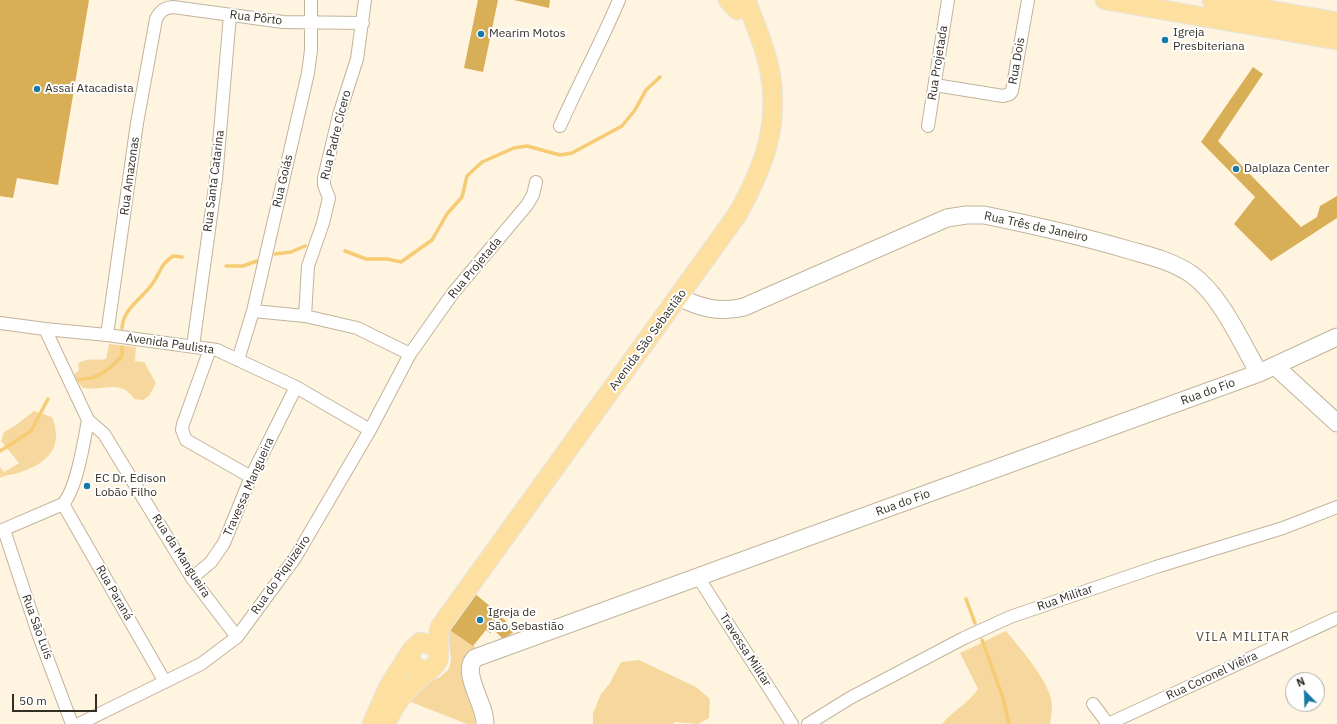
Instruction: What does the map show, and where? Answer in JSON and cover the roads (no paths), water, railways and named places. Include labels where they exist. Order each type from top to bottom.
[{"type":"main road","points":[[1092,0],[1337,40]]},
{"type":"main road","points":[[1212,0],[1337,22]]},
{"type":"main road","name":"Avenida São Sebastião","points":[[435,660],[438,635],[443,622],[678,297],[747,197],[762,164],[770,136],[773,115],[772,90],[769,67],[763,44],[736,3]]},
{"type":"main road","name":"Avenida São Sebastião","points":[[372,724],[389,686],[444,600],[669,294],[727,210],[740,187],[749,166],[756,143],[760,118],[760,94],[758,70],[736,3]]},
{"type":"main road","points":[[412,649],[410,659],[415,667],[423,670],[435,660]]},
{"type":"main road","points":[[386,724],[393,707],[404,692],[435,660]]},
{"type":"street","name":"Rua Goiás","points":[[238,360],[253,311],[308,73],[311,50],[311,0]]},
{"type":"street","name":"Rua Padre Cícero","points":[[306,316],[308,266],[323,223],[329,198],[324,185],[324,178],[339,115],[357,59],[365,0]]},
{"type":"street","points":[[560,126],[579,84],[600,46],[619,0]]},
{"type":"street","name":"Rua Projetada","points":[[928,126],[948,0]]},
{"type":"street","name":"Rua Dois","points":[[935,85],[1003,96],[1010,94],[1012,91],[1028,0]]},
{"type":"street","name":"Rua Pôrto","points":[[156,19],[164,8],[173,7],[290,22],[363,23]]},
{"type":"street","name":"Rua Santa Catarina","points":[[193,346],[216,179],[230,15]]},
{"type":"street","name":"Rua Amazonas","points":[[107,335],[137,123],[156,19]]},
{"type":"street","name":"Rua Projetada","points":[[410,354],[453,293],[527,205],[533,194],[536,182]]},
{"type":"street","name":"Rua Três de Janeiro","points":[[678,297],[707,309],[719,310],[744,307],[942,220],[966,215],[984,215],[1105,243],[1167,261],[1191,274],[1211,294],[1228,319],[1259,373]]},
{"type":"street","points":[[253,311],[306,316],[357,328],[410,354]]},
{"type":"street","name":"Avenida Paulista","points":[[0,323],[193,346],[228,354],[296,387],[370,430]]},
{"type":"street","name":"Rua da Mangueira","points":[[45,329],[88,420],[104,434],[192,578],[237,637]]},
{"type":"street","name":"Rua do Fio","points":[[485,724],[480,701],[470,674],[469,665],[475,658],[1276,367],[1337,338]]},
{"type":"street","points":[[210,349],[183,424],[184,436],[186,440],[251,477]]},
{"type":"street","name":"Rua do Piquizeiro","points":[[80,724],[201,664],[237,637],[295,558],[370,430],[410,354]]},
{"type":"street","points":[[1276,367],[1337,423]]},
{"type":"street","name":"Travessa Mangueira","points":[[192,578],[211,562],[224,543],[251,477],[296,387]]},
{"type":"street","points":[[2,530],[63,504],[68,497],[82,449],[88,420]]},
{"type":"street","name":"Rua Paraná","points":[[63,504],[165,682]]},
{"type":"street","name":"Rua Militar","points":[[808,724],[856,695],[964,638],[1010,617],[1156,568],[1283,528],[1337,507]]},
{"type":"street","name":"Rua São Luís","points":[[2,530],[72,724]]},
{"type":"street","name":"Travessa Militar","points":[[698,577],[792,724]]},
{"type":"street","name":"Rua Coronel Viêira","points":[[1108,724],[1337,618]]},
{"type":"street","points":[[1093,704],[1108,724]]},
{"type":"waterway","points":[[345,251],[366,259],[387,259],[401,262],[432,240],[447,214],[462,197],[467,176],[482,162],[514,148],[527,146],[560,155],[572,153],[622,126],[635,110],[646,90],[660,77]]},
{"type":"waterway","points":[[275,254],[291,252],[305,246]]},
{"type":"waterway","points":[[122,328],[126,315],[153,283],[166,262],[173,256],[182,257]]},
{"type":"waterway","points":[[226,266],[243,266],[257,261]]},
{"type":"waterway","points":[[79,380],[92,378],[106,371],[122,356],[122,347]]},
{"type":"waterway","points":[[0,451],[31,431],[48,399]]},
{"type":"waterway","points":[[966,599],[975,623]]},
{"type":"waterway","points":[[982,640],[1003,698],[1009,724]]},
{"type":"place","name":"Mearim Motos","points":[[481,34]]},
{"type":"place","name":"Igreja Presbiteriana","points":[[1165,40]]},
{"type":"place","name":"Assaí Atacadista","points":[[37,89]]},
{"type":"place","name":"Dalplaza Center","points":[[1236,169]]},
{"type":"place","name":"EC Dr. Edison Lobão Filho","points":[[87,486]]},
{"type":"place","name":"Igreja de São Sebastião","points":[[480,620]]},
{"type":"district","name":"VILA MILITAR","points":[[1243,637]]}]
